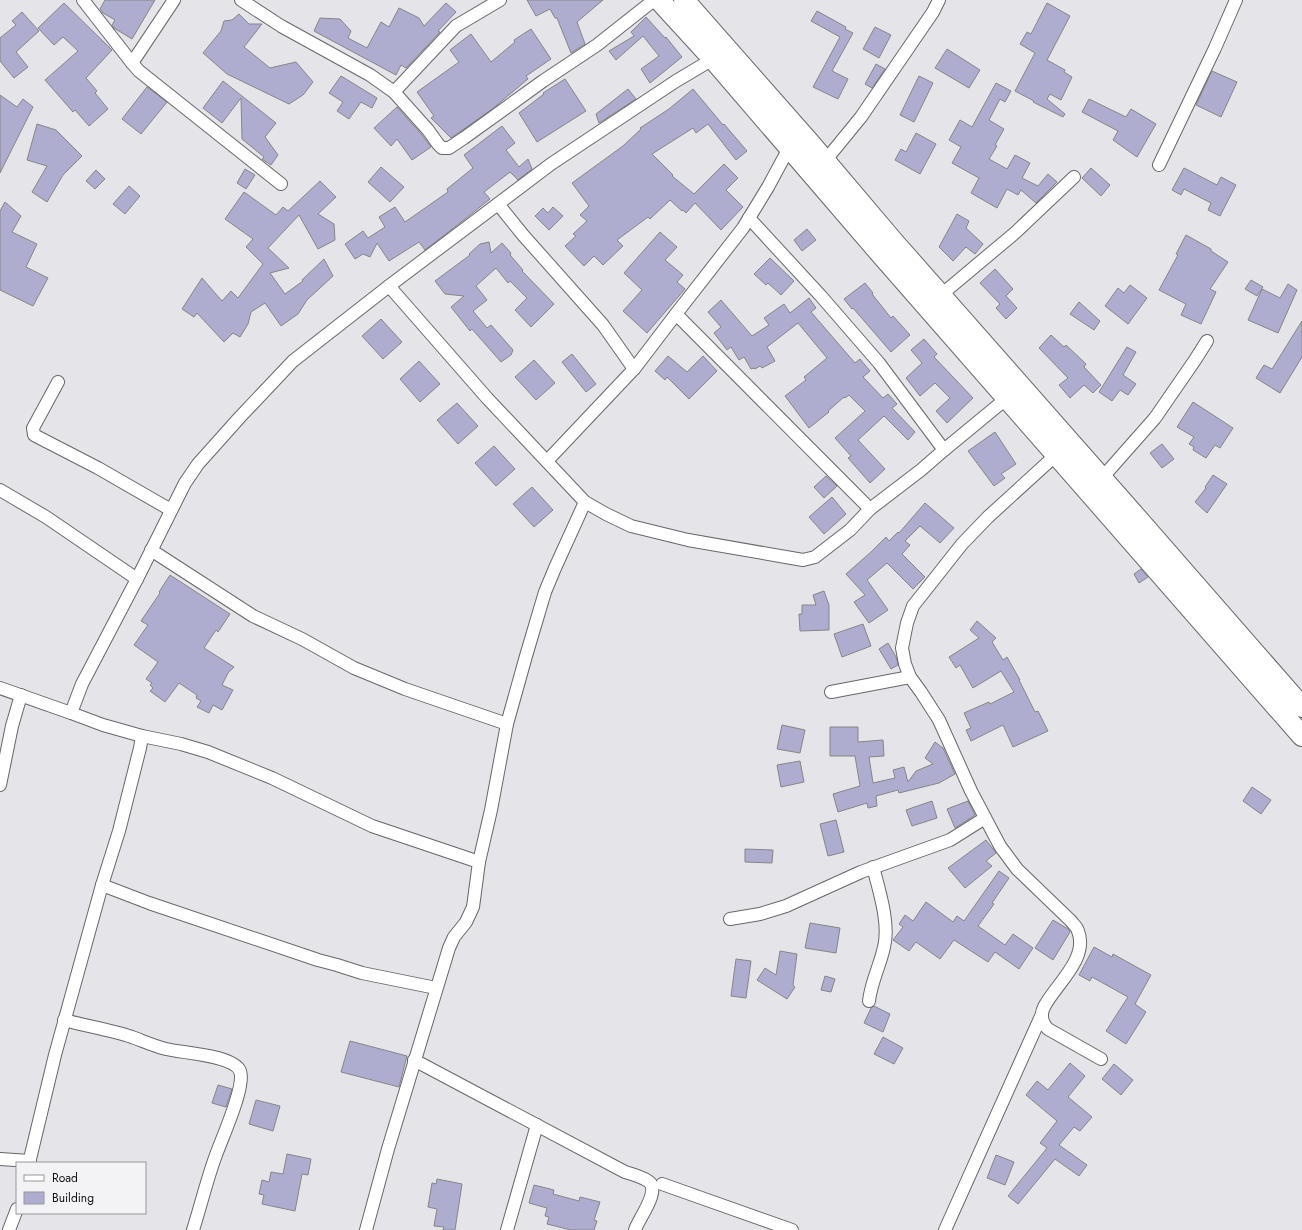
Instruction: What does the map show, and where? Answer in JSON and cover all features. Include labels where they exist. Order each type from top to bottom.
[{"type":"main road","points":[[659,0],[720,54],[825,161],[1302,707]]},
{"type":"main road","points":[[684,0],[720,54],[789,148],[1302,736]]},
{"type":"street","points":[[83,0],[132,63],[161,89],[281,184]]},
{"type":"street","points":[[132,63],[174,0]]},
{"type":"street","points":[[241,0],[281,26],[370,75],[394,92],[442,148],[450,148],[543,81],[597,45],[654,0]]},
{"type":"street","points":[[394,92],[456,26],[500,0]]},
{"type":"street","points":[[825,161],[861,117],[933,12],[939,0]]},
{"type":"street","points":[[1159,165],[1212,55],[1236,0]]},
{"type":"street","points":[[71,713],[82,684],[185,484],[198,464],[293,361],[389,286],[557,160],[676,81],[720,54]]},
{"type":"street","points":[[547,461],[634,369],[743,228],[768,187],[789,148]]},
{"type":"street","points":[[941,295],[1016,232],[1074,177]]},
{"type":"street","points":[[498,204],[523,235],[603,325],[634,369]]},
{"type":"street","points":[[749,218],[820,295],[879,363],[944,450]]},
{"type":"street","points":[[389,286],[487,398],[585,502],[631,526],[688,540],[803,560],[815,557],[850,530],[870,509],[921,470],[1007,398]]},
{"type":"street","points":[[676,314],[870,509]]},
{"type":"street","points":[[1102,478],[1155,418],[1207,341]]},
{"type":"street","points":[[58,382],[33,428],[34,435],[98,468],[172,510]]},
{"type":"street","points":[[945,1230],[1044,1008],[1074,963],[1080,940],[1078,930],[1071,921],[1017,869],[1000,846],[971,791],[939,720],[910,677],[905,664],[902,648],[907,623],[914,606],[962,544],[988,517],[1056,455]]},
{"type":"street","points":[[0,490],[46,517],[137,579]]},
{"type":"street","points":[[366,1230],[414,1060],[449,948],[454,937],[466,922],[473,907],[479,862],[491,810],[507,724],[545,592],[585,502]]},
{"type":"street","points":[[151,550],[253,616],[302,639],[354,668],[405,688],[507,724]]},
{"type":"street","points":[[831,692],[910,677]]},
{"type":"street","points":[[0,688],[103,725],[208,752],[272,778],[372,826],[479,862]]},
{"type":"street","points":[[0,785],[12,726],[21,695]]},
{"type":"street","points":[[0,1159],[30,1162],[64,1020],[102,885],[119,831],[142,736]]},
{"type":"street","points":[[730,919],[760,914],[786,906],[873,867],[950,840],[985,818]]},
{"type":"street","points":[[869,1002],[870,991],[885,946],[886,932],[882,905],[873,867]]},
{"type":"street","points":[[102,885],[318,960],[362,973],[436,988]]},
{"type":"street","points":[[1042,1014],[1044,1025],[1048,1029],[1101,1059]]},
{"type":"street","points":[[64,1020],[131,1037],[166,1050],[204,1055],[220,1059],[233,1064],[240,1070],[240,1087],[231,1117],[216,1155],[193,1230]]},
{"type":"street","points":[[414,1060],[625,1172],[648,1181],[652,1188],[650,1200],[637,1223],[635,1230]]},
{"type":"street","points":[[507,1230],[537,1125]]},
{"type":"street","points":[[662,1184],[792,1230]]},
{"type":"street","points":[[9,1230],[16,1212]]},
{"type":"building","points":[[105,0],[155,0],[132,39],[114,28],[112,25],[115,20],[103,13],[100,9]]},
{"type":"building","points":[[527,0],[603,0],[577,22],[585,44],[571,53],[557,18],[555,18],[550,9],[536,16]]},
{"type":"building","points":[[64,3],[112,50],[86,78],[97,91],[95,93],[108,109],[89,126],[75,110],[73,112],[45,80],[78,51],[63,37],[54,45],[38,28]]},
{"type":"building","points":[[446,3],[456,12],[438,31],[440,32],[406,68],[401,65],[396,75],[314,31],[320,18],[340,19],[351,31],[348,38],[367,48],[381,22],[389,27],[399,8],[419,18],[424,26]]},
{"type":"building","points":[[1047,3],[1070,16],[1047,60],[1065,70],[1064,72],[1072,77],[1061,100],[1050,94],[1047,99],[1065,114],[1063,117],[1015,91],[1035,53],[1020,44],[1027,32],[1031,34]]},
{"type":"building","points":[[817,11],[846,27],[845,29],[853,33],[832,71],[848,79],[838,99],[813,87],[840,37],[811,21]]},
{"type":"building","points":[[22,12],[39,31],[16,52],[28,67],[14,78],[0,61],[0,38],[16,25],[12,21]]},
{"type":"building","points":[[239,14],[249,24],[262,24],[244,47],[270,68],[296,62],[313,82],[303,95],[289,104],[227,74],[203,53],[221,31],[224,21],[232,20]]},
{"type":"building","points":[[646,17],[665,38],[666,37],[682,57],[650,83],[641,69],[659,56],[643,36],[616,60],[609,51],[634,36],[631,32]]},
{"type":"building","points":[[875,27],[891,35],[879,58],[863,49]]},
{"type":"building","points":[[531,29],[551,59],[526,76],[528,79],[491,110],[451,138],[431,118],[434,116],[417,92],[459,62],[450,50],[471,34],[491,62],[515,42],[514,40]]},
{"type":"building","points":[[947,49],[980,70],[969,88],[935,68]]},
{"type":"building","points":[[876,64],[885,69],[872,88],[865,84]]},
{"type":"building","points":[[1212,71],[1237,82],[1221,117],[1196,105]]},
{"type":"building","points":[[341,76],[377,98],[372,108],[361,102],[349,119],[337,111],[343,102],[329,93]]},
{"type":"building","points":[[919,76],[933,83],[914,122],[900,115]]},
{"type":"building","points":[[565,79],[586,111],[537,142],[519,113],[544,94],[543,93]]},
{"type":"building","points":[[223,81],[276,123],[265,137],[278,155],[271,165],[262,159],[264,157],[242,139],[241,98],[222,123],[203,108]]},
{"type":"building","points":[[996,83],[1011,91],[1005,102],[1000,99],[989,120],[1004,129],[995,145],[997,146],[989,159],[1007,169],[1015,155],[1030,163],[1022,178],[1038,186],[1048,174],[1057,182],[1036,203],[1021,190],[1018,195],[1007,189],[997,208],[971,193],[979,178],[952,163],[961,147],[949,140],[960,120],[972,127]]},
{"type":"building","points":[[147,87],[167,102],[141,134],[122,119]]},
{"type":"building","points":[[628,89],[636,99],[599,123],[596,114]]},
{"type":"building","points":[[693,89],[747,151],[736,160],[708,124],[696,133],[693,128],[652,154],[673,175],[672,176],[694,194],[724,164],[738,178],[726,190],[743,207],[721,230],[695,203],[686,213],[670,200],[650,219],[648,217],[617,240],[623,246],[603,265],[594,256],[584,266],[565,246],[576,236],[573,234],[587,221],[580,215],[589,206],[572,183],[623,146],[641,129],[640,128],[669,109]]},
{"type":"building","points":[[0,95],[17,107],[23,99],[33,107],[0,173]]},
{"type":"building","points":[[1089,99],[1126,117],[1131,109],[1156,124],[1137,157],[1113,140],[1118,131],[1082,112]]},
{"type":"building","points":[[397,107],[431,147],[412,160],[397,139],[391,146],[374,128]]},
{"type":"building","points":[[37,124],[56,130],[82,156],[63,175],[47,202],[32,192],[47,166],[27,160]]},
{"type":"building","points":[[502,126],[515,143],[506,150],[519,167],[528,159],[532,169],[518,180],[510,172],[484,192],[490,199],[425,250],[419,242],[389,261],[377,243],[370,257],[363,254],[355,259],[345,244],[363,231],[368,238],[385,227],[379,217],[395,207],[405,222],[448,192],[447,189],[473,168],[464,155]]},
{"type":"building","points":[[916,133],[936,144],[920,174],[895,160],[901,149],[906,152]]},
{"type":"building","points":[[381,167],[404,187],[390,202],[368,182]]},
{"type":"building","points":[[1091,168],[1110,185],[1101,196],[1082,178]]},
{"type":"building","points":[[1184,168],[1217,185],[1221,177],[1236,185],[1220,216],[1208,210],[1211,203],[1184,189],[1181,195],[1172,190]]},
{"type":"building","points":[[245,169],[255,175],[246,189],[237,183]]},
{"type":"building","points":[[96,170],[105,179],[95,189],[86,181]]},
{"type":"building","points":[[320,181],[336,197],[318,214],[334,224],[335,240],[318,249],[299,215],[268,248],[289,268],[270,273],[285,294],[303,281],[302,280],[324,259],[333,276],[307,300],[298,314],[281,326],[265,303],[251,312],[248,324],[240,337],[233,333],[224,342],[197,313],[194,317],[182,309],[202,278],[222,301],[231,291],[238,298],[263,264],[246,247],[253,239],[225,219],[244,192],[276,215],[283,207],[288,211]]},
{"type":"building","points":[[129,186],[140,196],[125,214],[113,204]]},
{"type":"building","points":[[5,202],[21,216],[12,232],[37,244],[26,267],[48,278],[33,306],[0,290],[0,211]]},
{"type":"building","points":[[553,207],[563,216],[549,230],[535,216],[543,208],[548,213]]},
{"type":"building","points":[[957,214],[969,221],[966,228],[983,244],[975,254],[966,247],[953,261],[939,247]]},
{"type":"building","points":[[807,229],[816,240],[802,251],[794,240]]},
{"type":"building","points":[[660,232],[677,247],[665,260],[683,275],[677,282],[685,289],[647,333],[623,311],[642,290],[624,273]]},
{"type":"building","points":[[1186,235],[1211,249],[1211,251],[1228,262],[1210,289],[1216,292],[1201,324],[1181,315],[1186,304],[1159,290],[1178,255],[1176,254]]},
{"type":"building","points":[[489,242],[491,253],[502,243],[511,253],[510,255],[523,270],[522,271],[554,304],[531,327],[515,310],[527,298],[510,281],[508,283],[496,268],[476,286],[487,300],[473,311],[487,328],[491,325],[513,350],[511,355],[501,362],[472,329],[470,331],[451,307],[464,296],[445,294],[435,281],[470,255],[469,254],[480,244]]},
{"type":"building","points":[[770,258],[794,281],[781,295],[768,283],[766,285],[754,274]]},
{"type":"building","points":[[995,269],[1013,289],[1006,296],[1017,308],[1006,319],[996,308],[1000,304],[980,283]]},
{"type":"building","points":[[1251,280],[1263,287],[1257,296],[1245,289]]},
{"type":"building","points":[[865,283],[891,318],[893,316],[910,335],[891,352],[844,299]]},
{"type":"building","points":[[1288,284],[1297,290],[1278,333],[1248,320],[1262,289],[1280,298]]},
{"type":"building","points":[[1130,285],[1147,298],[1128,324],[1105,306],[1118,288],[1124,293]]},
{"type":"building","points":[[809,298],[816,308],[811,312],[855,363],[860,359],[870,371],[863,377],[883,398],[888,394],[897,404],[892,408],[915,432],[908,440],[884,416],[858,440],[885,469],[870,483],[848,458],[851,456],[835,438],[865,411],[849,395],[845,398],[844,397],[828,411],[829,412],[809,428],[785,396],[806,380],[804,377],[827,358],[798,323],[767,347],[775,361],[762,368],[760,366],[755,369],[751,369],[744,357],[739,360],[731,347],[727,350],[714,333],[721,327],[708,312],[721,300],[752,336],[769,325],[764,318],[784,304],[790,313]]},
{"type":"building","points":[[1079,302],[1100,321],[1094,330],[1070,314]]},
{"type":"building","points":[[381,319],[402,342],[383,359],[362,336]]},
{"type":"building","points":[[1302,321],[1302,357],[1280,393],[1256,378],[1264,365],[1272,369]]},
{"type":"building","points":[[1051,335],[1064,347],[1066,345],[1086,364],[1084,367],[1101,385],[1093,393],[1084,385],[1070,398],[1059,385],[1068,378],[1039,348]]},
{"type":"building","points":[[924,339],[937,354],[934,357],[973,398],[947,423],[936,411],[950,398],[935,383],[920,396],[906,378],[922,363],[911,350]]},
{"type":"building","points":[[1127,347],[1136,352],[1123,375],[1136,384],[1128,395],[1120,390],[1112,401],[1099,392]]},
{"type":"building","points":[[572,354],[596,384],[586,392],[562,362]]},
{"type":"building","points":[[668,356],[687,372],[703,356],[717,371],[689,399],[667,377],[665,380],[655,371]]},
{"type":"building","points":[[534,360],[555,383],[536,400],[515,377]]},
{"type":"building","points":[[419,361],[440,384],[420,402],[400,379]]},
{"type":"building","points":[[1193,402],[1233,428],[1220,448],[1215,445],[1206,458],[1193,450],[1194,447],[1189,444],[1194,437],[1177,427]]},
{"type":"building","points":[[457,403],[478,426],[458,444],[437,420]]},
{"type":"building","points":[[995,432],[1016,464],[1001,474],[1005,478],[994,486],[968,451]]},
{"type":"building","points":[[1162,444],[1174,459],[1162,468],[1150,453]]},
{"type":"building","points":[[494,446],[515,469],[496,486],[475,463]]},
{"type":"building","points":[[1213,475],[1227,484],[1207,513],[1195,502],[1206,488],[1205,487]]},
{"type":"building","points":[[826,476],[837,486],[824,498],[814,487]]},
{"type":"building","points":[[532,487],[553,510],[534,527],[513,504]]},
{"type":"building","points":[[832,497],[846,514],[824,534],[809,517]]},
{"type":"building","points":[[925,503],[954,528],[940,543],[920,526],[905,541],[910,545],[902,554],[925,577],[913,589],[887,563],[867,580],[888,610],[869,623],[854,602],[865,595],[846,574],[886,537],[889,541],[898,532],[899,533]]},
{"type":"building","points":[[1141,569],[1148,577],[1139,583],[1134,574]]},
{"type":"building","points":[[170,575],[230,614],[218,632],[216,630],[204,648],[234,667],[228,673],[222,685],[233,690],[222,710],[213,705],[209,713],[197,707],[201,701],[196,698],[197,695],[179,683],[165,702],[150,691],[153,688],[150,685],[152,683],[146,679],[158,662],[134,645],[148,625],[141,621]]},
{"type":"building","points":[[824,591],[829,605],[829,630],[800,631],[799,614],[802,614],[802,605],[816,605],[813,595]]},
{"type":"building","points":[[977,621],[996,638],[992,642],[1003,660],[1007,657],[1035,712],[1038,711],[1048,731],[1013,747],[1003,725],[971,741],[966,730],[971,728],[964,713],[989,702],[990,704],[1014,692],[1001,671],[973,688],[960,665],[956,668],[949,657],[979,638],[970,630]]},
{"type":"building","points":[[863,624],[871,646],[842,657],[834,634]]},
{"type":"building","points":[[888,643],[896,657],[898,665],[891,669],[879,649]]},
{"type":"building","points":[[782,725],[805,730],[800,753],[777,749]]},
{"type":"building","points":[[830,727],[858,727],[858,742],[883,740],[884,756],[869,757],[873,783],[895,778],[893,770],[904,767],[908,782],[916,771],[933,764],[925,758],[935,742],[943,748],[955,774],[939,783],[899,793],[898,790],[876,796],[877,806],[868,808],[867,803],[838,812],[833,794],[860,786],[855,756],[830,756]]},
{"type":"building","points":[[800,761],[804,782],[781,787],[777,765]]},
{"type":"building","points":[[1252,787],[1271,800],[1261,814],[1243,801]]},
{"type":"building","points":[[932,801],[937,818],[912,826],[906,810]]},
{"type":"building","points":[[968,801],[975,815],[955,828],[947,809]]},
{"type":"building","points":[[836,820],[844,852],[828,856],[820,824]]},
{"type":"building","points":[[986,840],[996,853],[986,861],[992,866],[965,888],[948,868]]},
{"type":"building","points":[[745,849],[773,850],[772,863],[745,862]]},
{"type":"building","points":[[999,871],[1009,878],[992,903],[994,904],[978,926],[1005,945],[1013,934],[1033,948],[1019,969],[995,952],[988,962],[954,940],[940,959],[916,942],[909,951],[893,940],[903,927],[899,924],[905,915],[913,921],[926,902],[953,922],[957,916],[964,921]]},
{"type":"building","points":[[1053,920],[1068,929],[1070,932],[1053,960],[1035,948]]},
{"type":"building","points":[[810,923],[840,928],[836,953],[805,948]]},
{"type":"building","points":[[1094,947],[1112,957],[1113,954],[1151,975],[1135,1004],[1146,1012],[1126,1044],[1106,1031],[1128,997],[1092,977],[1090,981],[1079,975]]},
{"type":"building","points":[[780,951],[797,954],[793,985],[795,987],[787,999],[757,980],[765,968],[776,975]]},
{"type":"building","points":[[736,959],[751,961],[746,998],[731,996]]},
{"type":"building","points":[[825,976],[835,979],[831,992],[821,990]]},
{"type":"building","points":[[874,1006],[890,1014],[883,1032],[864,1023],[871,1008]]},
{"type":"building","points":[[883,1037],[903,1048],[894,1064],[874,1054]]},
{"type":"building","points":[[350,1041],[407,1056],[399,1087],[341,1072]]},
{"type":"building","points":[[1070,1063],[1085,1076],[1068,1097],[1092,1117],[1080,1131],[1074,1127],[1059,1145],[1087,1165],[1079,1176],[1055,1159],[1018,1204],[1008,1196],[1047,1148],[1040,1143],[1057,1121],[1026,1095],[1037,1081],[1048,1090]]},
{"type":"building","points":[[1114,1064],[1133,1080],[1121,1095],[1102,1079]]},
{"type":"building","points":[[218,1085],[232,1089],[226,1107],[212,1103]]},
{"type":"building","points":[[256,1100],[280,1106],[273,1131],[249,1124]]},
{"type":"building","points":[[287,1154],[311,1159],[308,1175],[302,1174],[295,1211],[262,1204],[264,1195],[259,1194],[262,1180],[269,1182],[271,1172],[283,1174]]},
{"type":"building","points":[[996,1155],[1014,1162],[1005,1185],[987,1178]]},
{"type":"building","points":[[437,1179],[462,1184],[455,1230],[443,1230],[444,1227],[434,1226],[437,1209],[428,1207],[432,1183],[436,1184]]},
{"type":"building","points":[[534,1185],[554,1190],[553,1194],[579,1201],[580,1197],[600,1202],[594,1220],[597,1221],[594,1230],[571,1230],[547,1224],[549,1217],[545,1216],[547,1208],[529,1203]]}]
